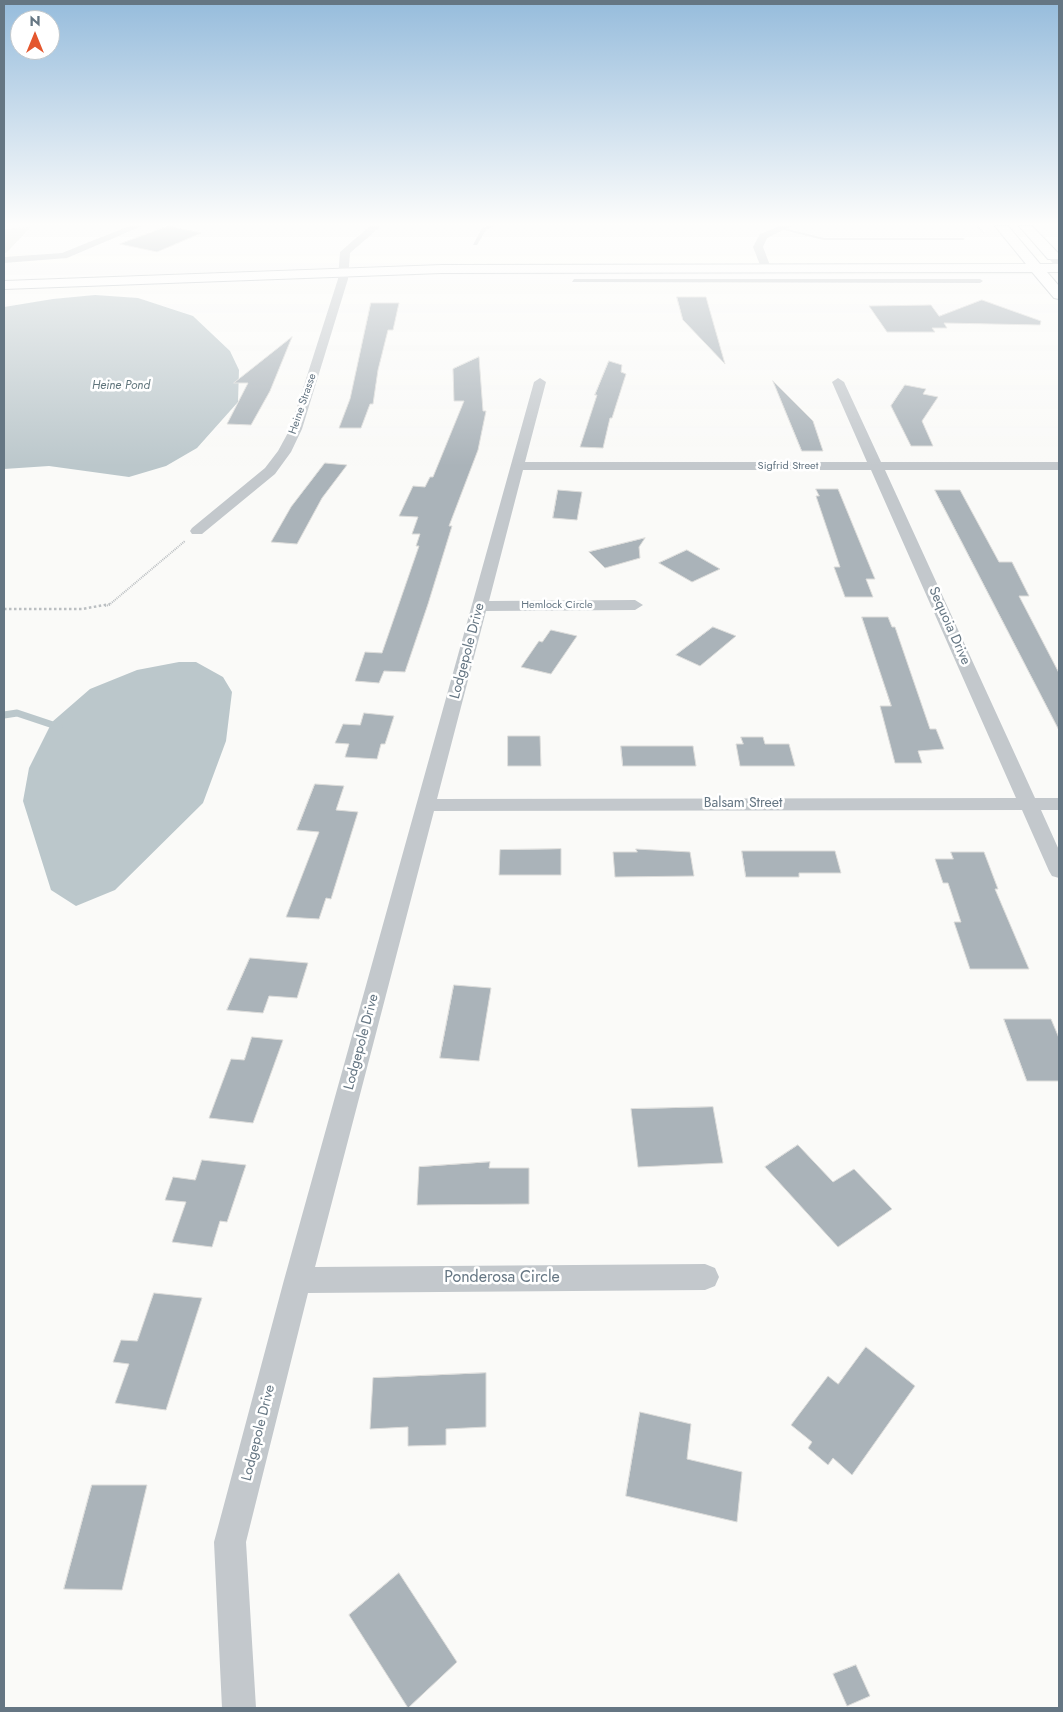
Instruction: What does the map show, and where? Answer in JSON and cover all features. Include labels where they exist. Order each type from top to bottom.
[{"type":"street","name":"Heine Strasse","points":[[197,531],[270,471],[284,452],[296,430],[335,306]]},
{"type":"street","name":"Lodgepole Drive","points":[[239,1708],[230,1542],[298,1280],[540,382]]},
{"type":"street","name":"Sequoia Drive","points":[[838,382],[1059,871]]},
{"type":"street","name":"Sigfrid Street","points":[[518,466],[1059,466]]},
{"type":"street","name":"Hemlock Circle","points":[[480,606],[634,605]]},
{"type":"street","name":"Balsam Street","points":[[426,805],[1059,804]]},
{"type":"street","name":"Ponderosa Circle","points":[[298,1280],[705,1277]]},
{"type":"path","points":[[4,609],[82,609],[109,605],[197,531]]},
{"type":"water","name":"Heine Pond","points":[[162,306],[193,316],[230,351],[239,370],[238,402],[197,448],[166,466],[129,477],[49,466],[4,469],[4,307]]},
{"type":"water","points":[[179,662],[196,662],[223,677],[232,692],[226,741],[203,803],[115,890],[76,906],[51,890],[23,801],[29,768],[52,722],[90,689],[137,670]]},
{"type":"building","points":[[370,306],[398,306],[393,330],[388,330],[378,370],[373,404],[370,404],[361,428],[339,428],[350,399]]},
{"type":"building","points":[[679,306],[709,306],[725,364],[683,320]]},
{"type":"building","points":[[869,306],[932,306],[939,316],[966,306],[999,306],[1041,321],[1040,325],[944,323],[947,328],[932,328],[935,332],[887,332]]},
{"type":"building","points":[[292,337],[270,391],[251,425],[227,424],[248,383],[234,383]]},
{"type":"building","points":[[479,357],[483,411],[486,411],[478,450],[449,526],[452,526],[405,672],[384,671],[379,683],[355,681],[365,652],[382,653],[419,546],[416,546],[420,534],[412,534],[418,517],[399,516],[413,486],[425,487],[430,477],[433,477],[464,401],[454,401],[453,369]]},
{"type":"building","points":[[609,361],[622,365],[621,372],[626,374],[612,418],[610,418],[603,448],[580,447],[597,395],[595,395]]},
{"type":"building","points":[[773,381],[813,421],[823,451],[802,451]]},
{"type":"building","points":[[905,385],[926,389],[923,394],[938,397],[922,421],[933,446],[911,446],[891,406]]},
{"type":"building","points":[[325,463],[347,465],[322,498],[297,544],[271,542],[291,507]]},
{"type":"building","points":[[816,489],[838,489],[875,579],[866,579],[873,597],[845,597],[834,567],[840,567],[816,496],[819,496]]},
{"type":"building","points":[[558,490],[582,492],[577,520],[553,518]]},
{"type":"building","points":[[935,490],[960,490],[999,562],[1012,562],[1029,596],[1019,596],[1059,673],[1059,730]]},
{"type":"building","points":[[645,538],[639,547],[640,558],[605,568],[589,552]]},
{"type":"building","points":[[687,550],[720,569],[692,582],[659,563]]},
{"type":"building","points":[[862,617],[888,617],[892,627],[895,627],[930,729],[936,729],[944,749],[918,751],[922,763],[895,763],[880,706],[891,706]]},
{"type":"building","points":[[713,627],[736,636],[700,666],[676,655]]},
{"type":"building","points":[[551,630],[577,636],[551,674],[521,667],[539,641],[542,642]]},
{"type":"building","points":[[364,713],[394,716],[385,744],[381,744],[377,759],[345,757],[349,744],[335,743],[343,724],[360,725]]},
{"type":"building","points":[[508,736],[540,736],[541,766],[508,766]]},
{"type":"building","points":[[741,737],[763,737],[765,744],[789,744],[795,766],[740,766],[736,744],[743,744]]},
{"type":"building","points":[[621,746],[693,746],[696,766],[623,766]]},
{"type":"building","points":[[315,784],[344,786],[336,810],[358,812],[331,899],[326,898],[319,919],[286,917],[319,832],[297,830]]},
{"type":"building","points":[[561,849],[561,875],[499,875],[500,850]]},
{"type":"building","points":[[636,849],[690,852],[694,876],[615,877],[613,852],[637,852]]},
{"type":"building","points":[[742,851],[835,851],[841,873],[799,873],[799,877],[746,877]]},
{"type":"building","points":[[951,852],[984,852],[998,889],[995,889],[1029,969],[970,969],[954,922],[961,922],[948,883],[943,883],[935,859],[953,859]]},
{"type":"building","points":[[250,958],[308,963],[297,998],[269,996],[263,1013],[227,1010]]},
{"type":"building","points":[[454,985],[491,988],[479,1061],[440,1058]]},
{"type":"building","points":[[1004,1019],[1051,1019],[1059,1038],[1059,1081],[1027,1081]]},
{"type":"building","points":[[252,1037],[283,1040],[253,1123],[209,1118],[231,1059],[244,1060]]},
{"type":"building","points":[[713,1107],[723,1163],[638,1167],[631,1109]]},
{"type":"building","points":[[798,1145],[833,1182],[854,1169],[892,1209],[838,1247],[765,1167]]},
{"type":"building","points":[[202,1160],[246,1165],[227,1222],[220,1221],[212,1247],[172,1242],[186,1202],[165,1200],[173,1177],[195,1180]]},
{"type":"building","points":[[490,1162],[489,1168],[529,1168],[529,1204],[417,1205],[419,1167]]},
{"type":"building","points":[[154,1293],[202,1298],[166,1410],[115,1403],[129,1364],[113,1362],[121,1340],[137,1341]]},
{"type":"building","points":[[866,1347],[915,1386],[852,1475],[833,1458],[828,1465],[808,1448],[812,1442],[791,1425],[828,1376],[838,1384]]},
{"type":"building","points":[[486,1373],[486,1427],[446,1429],[446,1445],[408,1446],[408,1427],[370,1429],[373,1378]]},
{"type":"building","points":[[640,1412],[691,1424],[687,1459],[742,1472],[737,1522],[626,1496]]},
{"type":"building","points":[[92,1485],[147,1485],[122,1590],[64,1589]]},
{"type":"building","points":[[399,1573],[457,1662],[408,1708],[349,1615]]},
{"type":"building","points":[[856,1665],[870,1696],[847,1706],[833,1674]]},
{"type":"waterway","points":[[4,715],[17,713],[59,727]]}]
